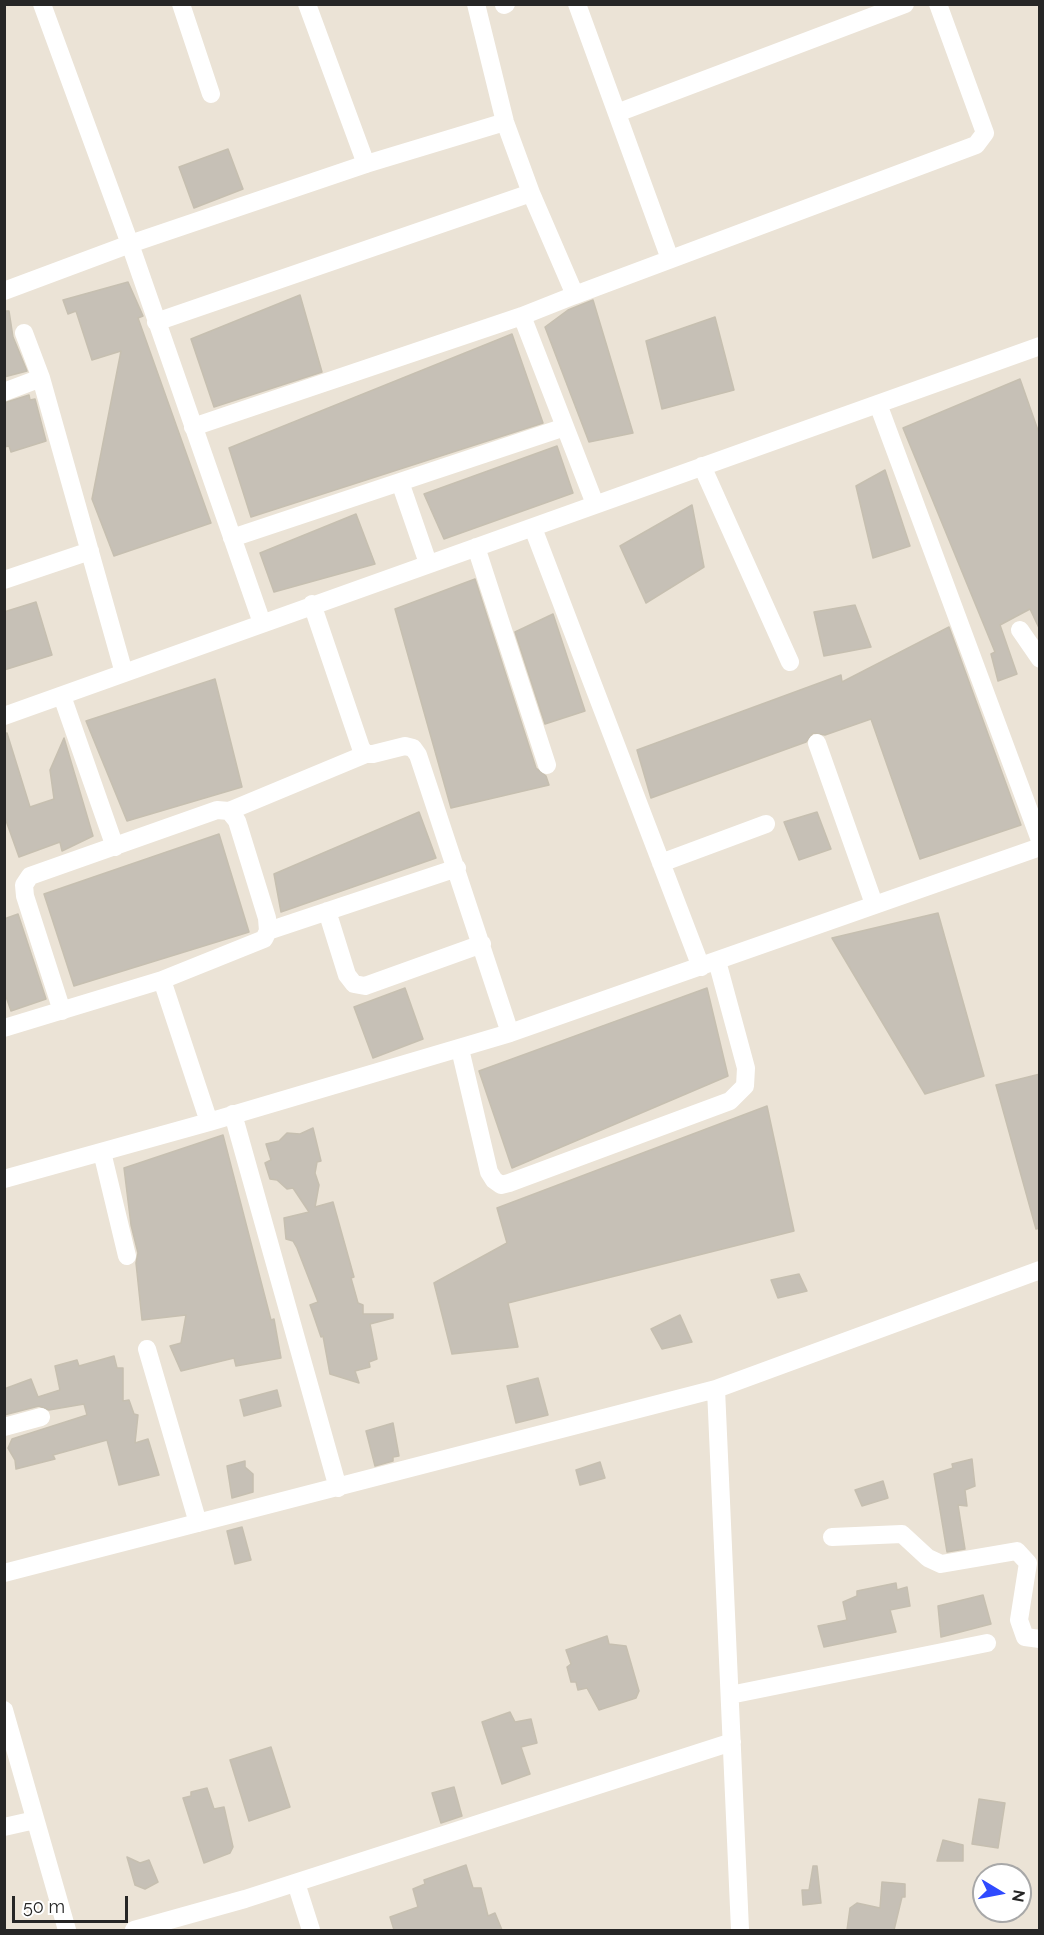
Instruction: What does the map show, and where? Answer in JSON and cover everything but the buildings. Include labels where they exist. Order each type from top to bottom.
[{"type":"street","points":[[42,4],[130,244],[262,623]]},
{"type":"street","points":[[181,4],[211,94]]},
{"type":"street","points":[[307,4],[366,164]]},
{"type":"street","points":[[476,4],[505,123],[531,193],[575,295]]},
{"type":"street","points":[[577,4],[670,259]]},
{"type":"street","points":[[617,113],[905,4]]},
{"type":"street","points":[[193,427],[522,315],[976,145],[985,133],[938,4]]},
{"type":"street","points":[[4,291],[130,244],[366,164],[505,123]]},
{"type":"street","points":[[156,322],[531,193]]},
{"type":"street","points":[[522,315],[595,504]]},
{"type":"street","points":[[24,333],[41,378],[124,673]]},
{"type":"street","points":[[4,716],[312,604],[533,528],[1040,346]]},
{"type":"street","points":[[4,392],[41,378]]},
{"type":"street","points":[[878,404],[1040,840]]},
{"type":"street","points":[[232,538],[565,427]]},
{"type":"street","points":[[702,466],[790,662]]},
{"type":"street","points":[[400,482],[429,563]]},
{"type":"street","points":[[460,1049],[489,1172],[501,1185],[730,1101],[745,1086],[746,1068],[709,964],[661,863],[533,528]]},
{"type":"street","points":[[476,547],[547,765]]},
{"type":"street","points":[[4,580],[90,550]]},
{"type":"street","points":[[312,604],[361,748],[366,754]]},
{"type":"street","points":[[1020,630],[1040,659]]},
{"type":"street","points":[[62,696],[115,847]]},
{"type":"street","points":[[817,742],[874,904]]},
{"type":"street","points":[[62,1011],[24,885],[30,876],[218,810],[229,811],[366,754],[405,746],[413,748],[418,755],[510,1033]]},
{"type":"street","points":[[4,1028],[162,980],[255,945],[264,939],[268,931],[267,918],[237,821],[229,811]]},
{"type":"street","points":[[661,863],[766,824]]},
{"type":"street","points":[[4,1179],[209,1122],[510,1033],[1040,847]]},
{"type":"street","points":[[268,931],[457,868]]},
{"type":"street","points":[[327,911],[347,975],[354,984],[365,986],[482,944]]},
{"type":"street","points":[[162,980],[209,1122]]},
{"type":"street","points":[[233,1114],[338,1488]]},
{"type":"street","points":[[102,1152],[127,1256]]},
{"type":"street","points":[[4,1573],[716,1389],[1040,1270]]},
{"type":"street","points":[[147,1349],[198,1523]]},
{"type":"street","points":[[716,1389],[740,1930]]},
{"type":"street","points":[[4,1427],[41,1417]]},
{"type":"street","points":[[832,1537],[902,1534],[928,1558],[941,1564],[1017,1551],[1028,1563],[1019,1620],[1025,1637],[1040,1639]]},
{"type":"street","points":[[730,1695],[987,1643]]},
{"type":"street","points":[[4,1710],[67,1930]]},
{"type":"street","points":[[134,1930],[296,1882],[732,1742]]},
{"type":"street","points":[[4,1827],[35,1820]]},
{"type":"street","points":[[296,1882],[311,1930]]}]
